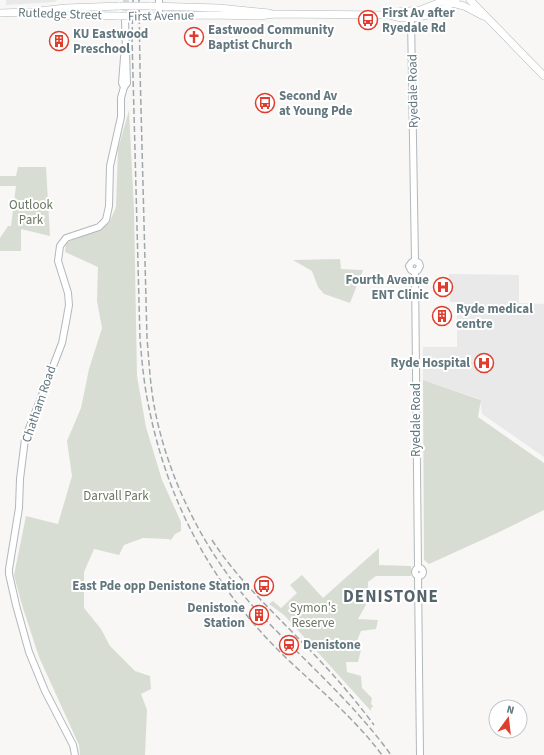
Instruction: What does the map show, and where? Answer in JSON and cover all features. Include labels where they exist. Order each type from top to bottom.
[{"type":"main road","points":[[470,0],[544,76]]},
{"type":"main road","points":[[451,1],[490,20]]},
{"type":"main road","name":"First Avenue","points":[[390,15],[397,12],[416,11],[436,2],[451,1]]},
{"type":"main road","name":"First Avenue","points":[[122,18],[211,15],[259,16],[275,14],[390,15],[397,18],[411,18],[432,13],[451,1]]},
{"type":"main road","name":"First Avenue","points":[[29,12],[66,8],[150,6],[159,3],[259,11],[275,14]]},
{"type":"main road","points":[[118,7],[115,11],[122,18]]},
{"type":"main road","name":"Rutledge Street","points":[[0,12],[29,12],[48,15],[122,18]]},
{"type":"street","points":[[159,3],[159,16]]},
{"type":"street","name":"Chatham Road","points":[[75,755],[73,744],[45,692],[29,652],[16,605],[9,569],[19,508],[20,479],[25,439],[62,342],[69,304],[68,293],[58,261],[60,246],[66,238],[99,227],[106,220],[109,206],[110,166],[121,117],[121,98],[124,87],[122,79],[125,40],[122,18]]},
{"type":"street","name":"Ryedale Road","points":[[411,18],[415,261],[419,263],[420,266],[415,272],[418,568],[423,572],[422,575],[418,576],[420,755]]},
{"type":"shaded area","points":[[6,0],[57,0],[55,2],[6,5]]},
{"type":"shaded area","name":"Ryde Hospital","points":[[449,274],[519,275],[519,303],[544,304],[544,457],[482,414],[480,399],[423,380],[423,347],[457,347],[457,302],[450,302]]},
{"type":"green space","name":"Darvall Park","points":[[129,110],[134,209],[137,376],[146,427],[162,480],[181,522],[181,531],[175,534],[171,540],[143,538],[124,545],[119,555],[94,549],[84,572],[84,608],[101,629],[110,646],[135,671],[150,676],[151,689],[141,694],[147,710],[145,755],[80,755],[79,745],[39,657],[14,575],[26,516],[58,524],[72,476],[67,441],[81,408],[89,369],[102,328],[97,301],[98,267],[65,252],[66,243],[109,223],[116,207],[118,149]]},
{"type":"green space","name":"Outlook Park","points":[[18,167],[46,167],[50,236],[21,229],[21,251],[0,251],[0,238],[8,226],[11,226],[16,186],[0,186],[0,176],[16,176]]},
{"type":"green space","points":[[340,259],[341,269],[363,270],[350,303],[324,294],[318,287],[312,271],[293,260]]},
{"type":"green space","points":[[423,380],[481,400],[478,417],[544,463],[544,510],[429,564],[424,560]]},
{"type":"green space","name":"Symon's Reserve","points":[[379,548],[379,565],[411,566],[411,576],[376,576],[368,582],[368,601],[358,619],[378,620],[376,629],[361,631],[356,643],[361,650],[358,662],[346,662],[347,672],[361,676],[362,688],[372,698],[371,704],[373,706],[372,708],[371,707],[371,711],[284,615],[269,604],[273,601],[281,608],[297,593],[290,585],[302,575],[323,598]]},
{"type":"tunnel","points":[[125,20],[126,0]]},
{"type":"railway","points":[[133,0],[132,38],[140,339],[144,382],[149,408],[157,443],[168,477],[196,540],[234,599],[280,652],[359,727],[382,755]]},
{"type":"railway","points":[[139,0],[147,338],[154,405],[168,459],[189,511],[217,560],[234,583],[251,604],[359,715],[391,755]]},
{"type":"railway","points":[[212,540],[231,567],[328,669],[374,725]]},
{"type":"place","name":"First Av after Ryedale Rd","points":[[368,20]]},
{"type":"place","name":"Eastwood Community Baptist Church","points":[[194,37]]},
{"type":"place","name":"KU Eastwood Preschool","points":[[59,41]]},
{"type":"place","name":"Second Av at Young Pde","points":[[265,103]]},
{"type":"place","name":"Fourth Avenue ENT Clinic","points":[[443,287]]},
{"type":"place","name":"Ryde medical centre","points":[[442,316]]},
{"type":"place","name":"Ryde Hospital","points":[[484,363]]},
{"type":"place","name":"East Pde opp Denistone Station","points":[[264,586]]},
{"type":"place","name":"Denistone Station","points":[[259,615]]},
{"type":"place","name":"Denistone","points":[[289,645]]},
{"type":"district","name":"DENISTONE","points":[[391,597]]}]
